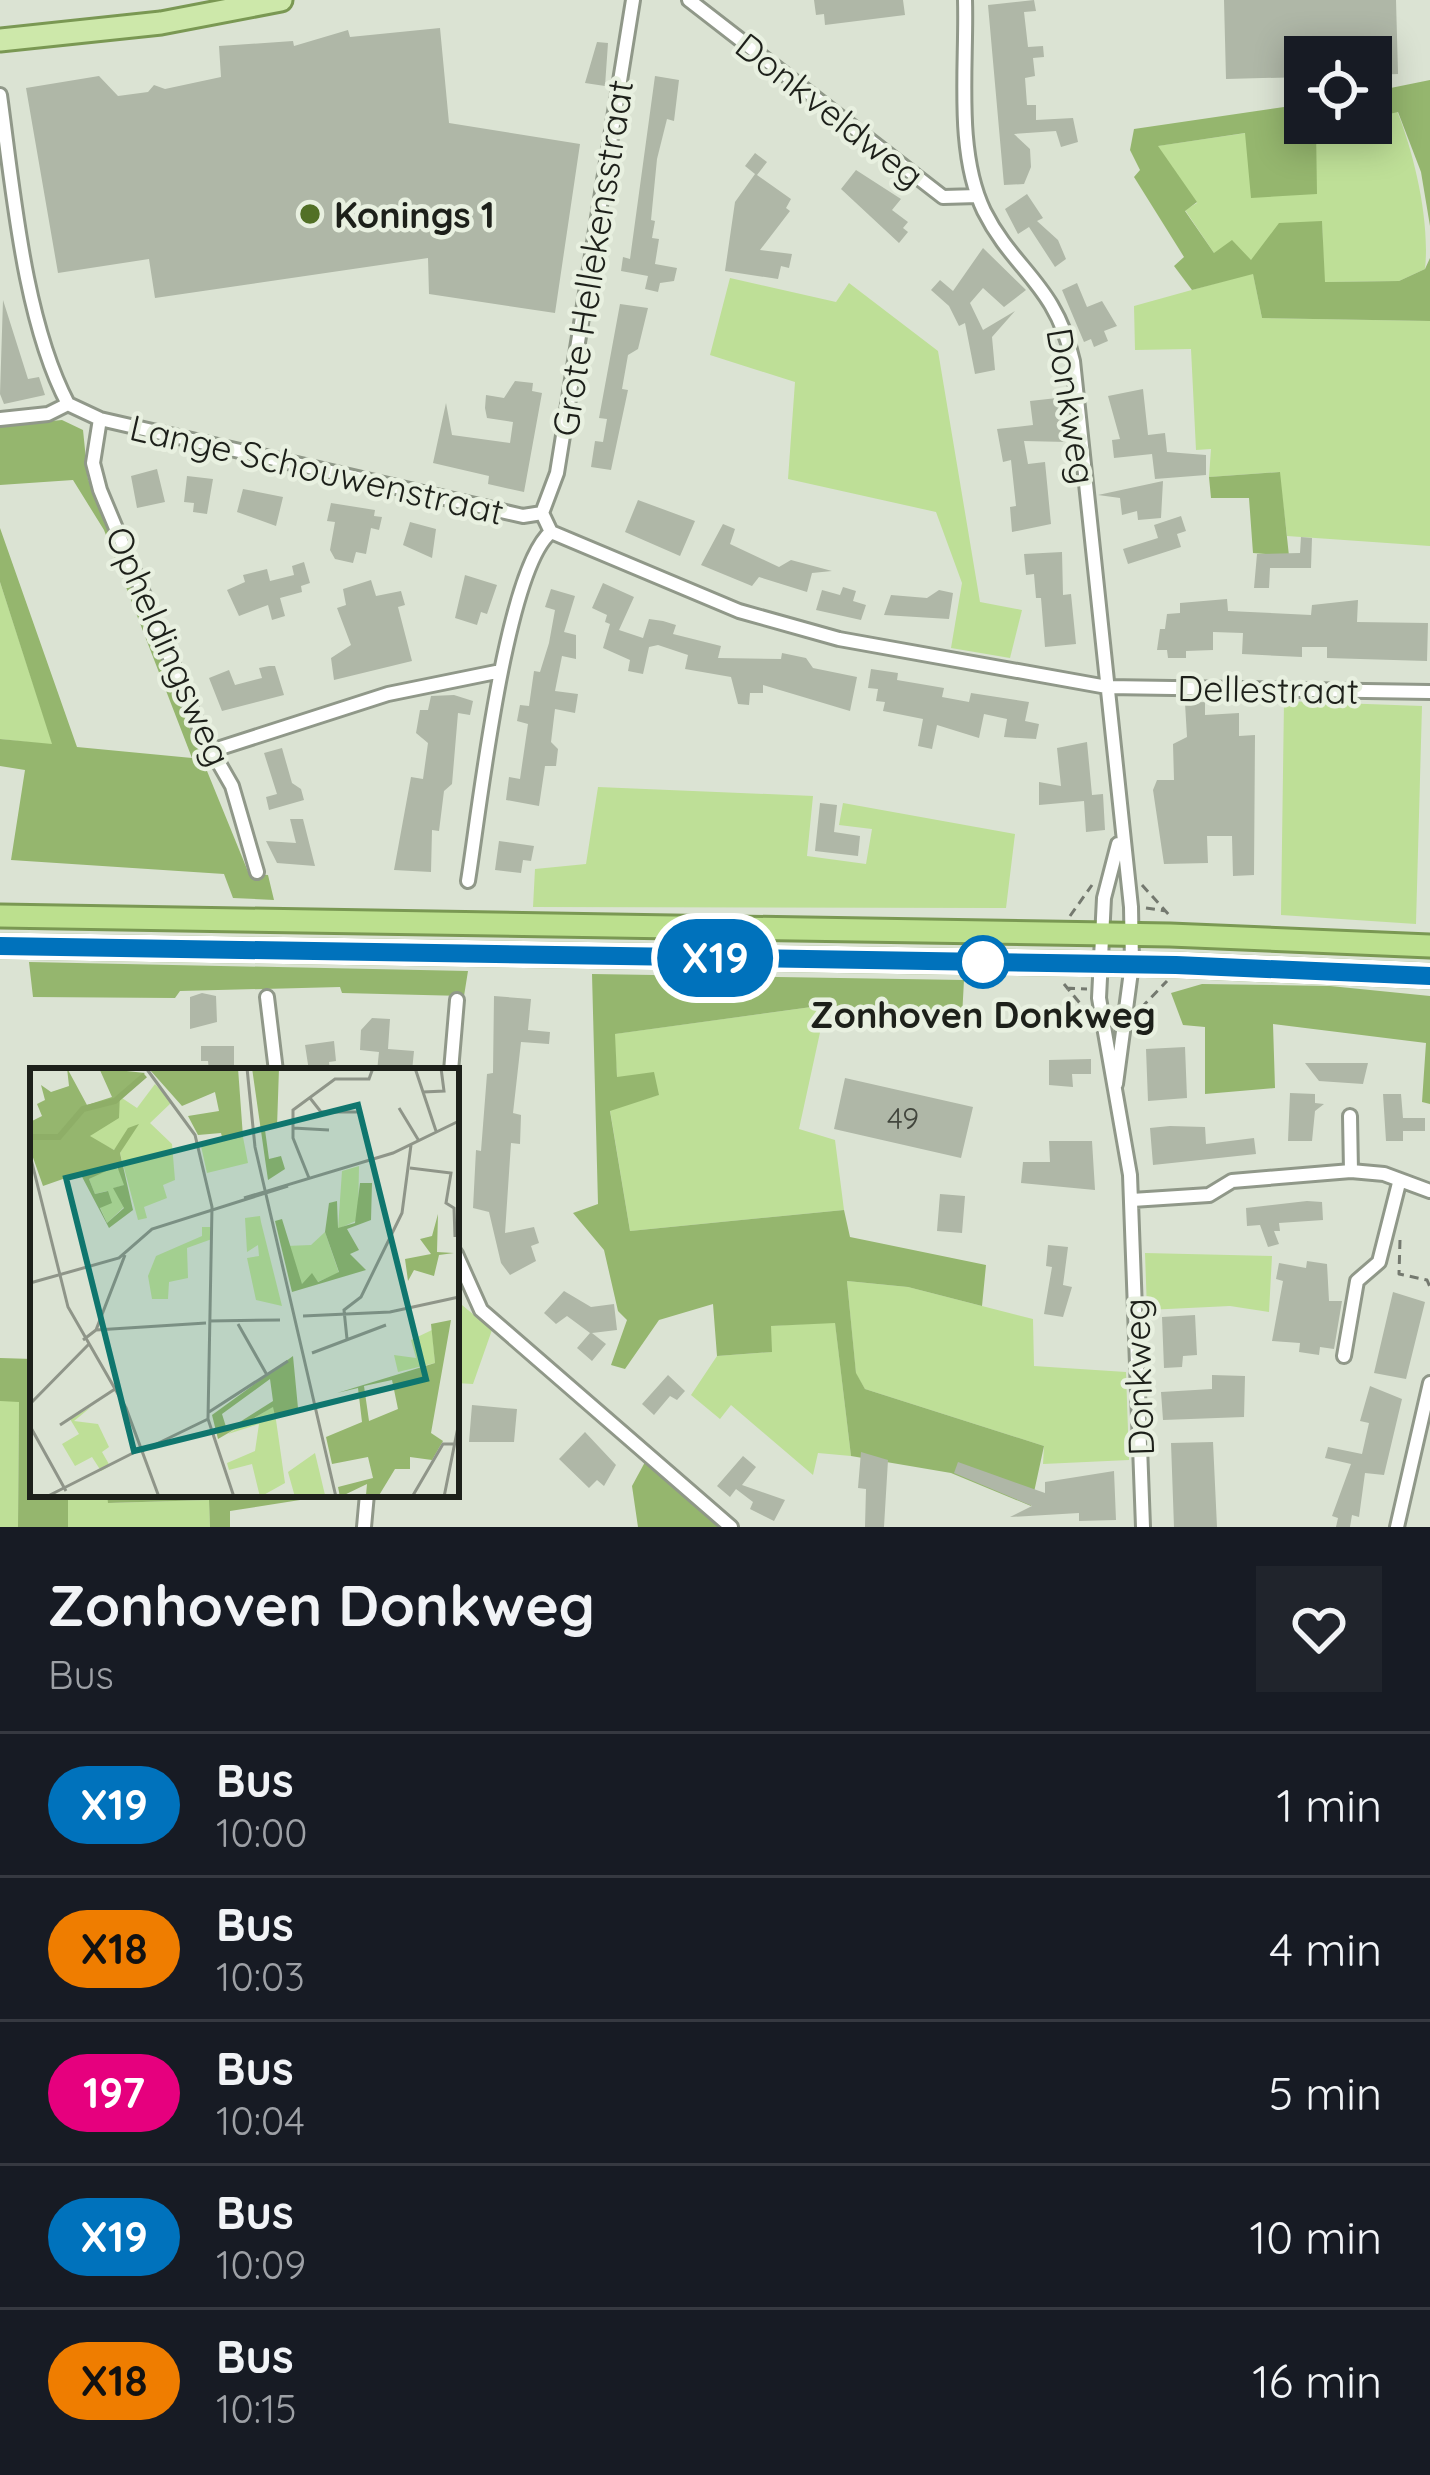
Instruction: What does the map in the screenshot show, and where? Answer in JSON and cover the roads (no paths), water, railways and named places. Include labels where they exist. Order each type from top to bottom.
[{"type":"highway","points":[[0,916],[1170,935],[1430,946]]},
{"type":"highway","points":[[0,946],[1132,964],[1430,976]]},
{"type":"main road","points":[[1,36],[202,17],[281,0]]},
{"type":"street","name":"Grote Hellekensstraat","points":[[542,513],[557,473],[633,0]]},
{"type":"street","name":"Donkveldweg","points":[[689,0],[943,197],[978,196]]},
{"type":"street","name":"Donkweg","points":[[965,0],[970,164],[978,196],[996,230],[1049,296],[1068,341],[1133,935],[1116,1084]]},
{"type":"street","points":[[0,95],[34,298],[57,382],[68,404],[48,414],[0,418]]},
{"type":"street","points":[[0,206],[17,203]]},
{"type":"street","name":"Lange Schouwenstraat","points":[[68,404],[100,419],[523,516],[542,513],[551,532],[796,630],[1107,687]]},
{"type":"street","name":"Opheldingsweg","points":[[100,419],[93,463],[100,490],[201,732],[232,786],[257,872]]},
{"type":"street","points":[[468,881],[501,671],[535,549],[551,532]]},
{"type":"street","points":[[214,750],[388,694],[501,671]]},
{"type":"street","name":"Dellestraat","points":[[1107,687],[1430,692]]},
{"type":"street","name":"Donkweg","points":[[1120,838],[1099,934],[1098,965],[1100,1018],[1116,1084],[1132,1200],[1143,1527]]},
{"type":"street","points":[[267,998],[276,1068]]},
{"type":"street","points":[[451,1068],[457,1000]]},
{"type":"street","points":[[1350,1116],[1351,1171]]},
{"type":"street","points":[[1132,1200],[1208,1195],[1232,1181],[1351,1171],[1384,1174],[1430,1191]]},
{"type":"street","points":[[1344,1357],[1357,1281],[1379,1262],[1399,1183]]},
{"type":"street","points":[[463,1294],[731,1527]]},
{"type":"street","points":[[1397,1527],[1430,1383]]},
{"type":"street","points":[[364,1527],[367,1497]]},
{"type":"place","name":"Konings 1","points":[[310,214]]},
{"type":"place","name":"Zonhoven Donkweg","points":[[983,962]]}]
